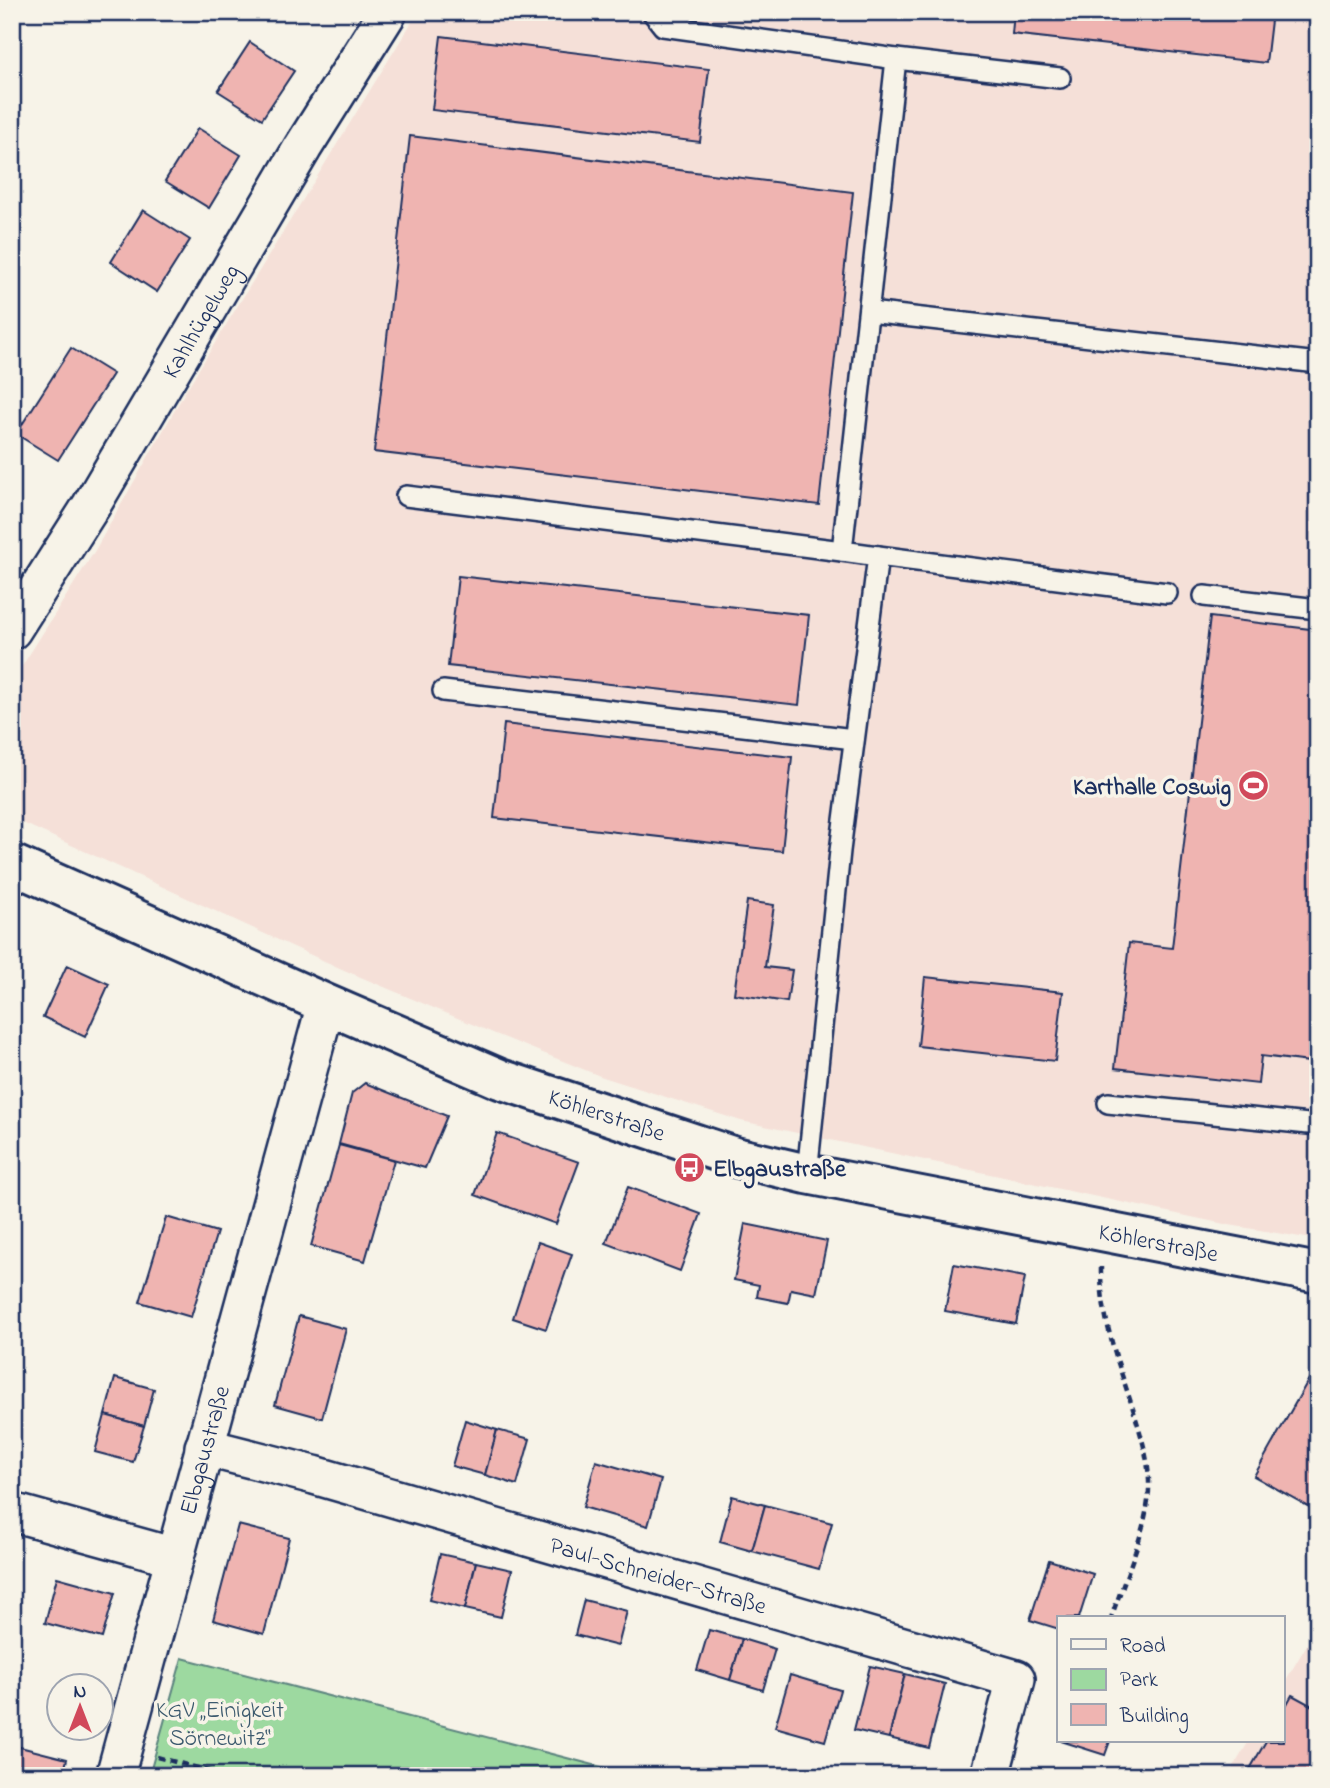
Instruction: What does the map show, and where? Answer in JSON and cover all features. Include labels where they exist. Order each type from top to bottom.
[{"type":"street","name":"Kahlhügelweg","points":[[12,630],[91,506],[296,159],[388,12]]},
{"type":"street","name":"Köhlerstraße","points":[[12,864],[500,1079],[736,1157],[807,1174],[1318,1273]]},
{"type":"street","name":"Elbgaustraße","points":[[119,1762],[326,1004]]},
{"type":"street","name":"Paul-Schneider-Straße","points":[[204,1447],[314,1475],[1016,1679],[990,1776]]},
{"type":"street","points":[[12,1512],[175,1557]]},
{"type":"lane","points":[[652,12],[663,26],[896,59],[1060,78]]},
{"type":"lane","points":[[842,551],[896,59]]},
{"type":"lane","points":[[869,312],[1318,363]]},
{"type":"lane","points":[[406,496],[1167,593]]},
{"type":"lane","points":[[807,1174],[840,850],[878,556]]},
{"type":"lane","points":[[1204,596],[1318,609]]},
{"type":"lane","points":[[443,691],[854,740]]},
{"type":"lane","points":[[1108,1103],[1318,1125]]},
{"type":"path","points":[[1101,1231],[1100,1285],[1110,1337],[1147,1456],[1149,1491],[1143,1524],[1112,1616]]},
{"type":"path","points":[[119,1762],[227,1776]]},
{"type":"shaded area","points":[[418,12],[1318,12],[1318,1240],[1229,1225],[741,1121],[600,1076],[344,970],[12,818],[12,682],[94,552],[188,387]]},
{"type":"shaded area","points":[[1315,1631],[1318,1632],[1318,1776],[1228,1776],[1248,1742],[1284,1742],[1284,1683]]},
{"type":"green space","name":"KGV „Einigkeit Sörnewitz“","points":[[182,1658],[636,1776],[149,1776]]},
{"type":"building","points":[[1014,12],[1272,12],[1266,63],[1012,34]]},
{"type":"building","points":[[441,36],[709,69],[700,142],[432,110]]},
{"type":"building","points":[[250,42],[294,71],[262,119],[218,91]]},
{"type":"building","points":[[198,128],[241,155],[209,208],[165,181]]},
{"type":"building","points":[[410,136],[853,192],[819,505],[374,452]]},
{"type":"building","points":[[143,210],[190,240],[157,292],[111,262]]},
{"type":"building","points":[[71,348],[113,374],[58,460],[16,434]]},
{"type":"building","points":[[458,576],[809,615],[799,705],[448,666]]},
{"type":"building","name":"Karthalle Coswig","points":[[1210,617],[1318,630],[1318,1063],[1261,1056],[1258,1084],[1115,1068],[1129,943],[1172,948]]},
{"type":"building","points":[[504,724],[792,757],[782,851],[494,818]]},
{"type":"building","points":[[747,901],[774,905],[765,967],[792,970],[787,1002],[734,994]]},
{"type":"building","points":[[67,965],[109,984],[85,1037],[43,1017]]},
{"type":"building","points":[[925,977],[1063,992],[1055,1061],[918,1046]]},
{"type":"building","points":[[365,1083],[447,1116],[425,1168],[339,1144],[352,1093]]},
{"type":"building","points":[[497,1133],[579,1162],[556,1224],[475,1195]]},
{"type":"building","points":[[339,1145],[394,1160],[365,1261],[311,1246]]},
{"type":"building","points":[[628,1187],[701,1214],[680,1271],[606,1243]]},
{"type":"building","points":[[166,1217],[217,1232],[191,1317],[140,1302]]},
{"type":"building","points":[[745,1224],[827,1241],[816,1294],[791,1289],[788,1303],[757,1297],[759,1285],[734,1280]]},
{"type":"building","points":[[538,1242],[572,1254],[546,1329],[513,1318]]},
{"type":"building","points":[[954,1264],[1025,1277],[1016,1324],[945,1311]]},
{"type":"building","points":[[299,1316],[346,1329],[322,1418],[275,1405]]},
{"type":"building","points":[[1318,1363],[1318,1497],[1311,1508],[1254,1476]]},
{"type":"building","points":[[115,1378],[154,1389],[144,1426],[105,1415]]},
{"type":"building","points":[[105,1415],[144,1426],[133,1462],[95,1452]]},
{"type":"building","points":[[465,1420],[497,1430],[485,1475],[452,1466]]},
{"type":"building","points":[[497,1430],[530,1439],[517,1485],[485,1475]]},
{"type":"building","points":[[596,1461],[661,1480],[648,1526],[583,1507]]},
{"type":"building","points":[[732,1496],[765,1505],[752,1551],[720,1542]]},
{"type":"building","points":[[765,1505],[832,1523],[819,1569],[752,1551]]},
{"type":"building","points":[[238,1525],[289,1538],[264,1634],[213,1620]]},
{"type":"building","points":[[440,1554],[476,1562],[465,1609],[429,1600]]},
{"type":"building","points":[[1049,1560],[1093,1574],[1080,1616],[1057,1616],[1057,1628],[1030,1620]]},
{"type":"building","points":[[476,1562],[512,1570],[501,1617],[465,1609]]},
{"type":"building","points":[[57,1577],[115,1593],[102,1638],[45,1623]]},
{"type":"building","points":[[584,1600],[627,1611],[618,1646],[575,1635]]},
{"type":"building","points":[[709,1630],[742,1639],[730,1680],[697,1670]]},
{"type":"building","points":[[742,1639],[775,1649],[763,1690],[730,1680]]},
{"type":"building","points":[[870,1666],[905,1674],[889,1738],[854,1730]]},
{"type":"building","points":[[905,1674],[945,1684],[929,1748],[889,1738]]},
{"type":"building","points":[[790,1675],[840,1690],[825,1741],[775,1727]]},
{"type":"building","points":[[1292,1695],[1318,1709],[1318,1776],[1246,1776],[1265,1742],[1284,1742],[1284,1709]]},
{"type":"building","points":[[1064,1742],[1110,1742],[1105,1755]]},
{"type":"building","points":[[12,1745],[67,1759],[63,1776],[12,1776]]},
{"type":"place","name":"Karthalle Coswig","points":[[1254,786]]},
{"type":"place","name":"Elbgaustraße","points":[[690,1168]]}]
